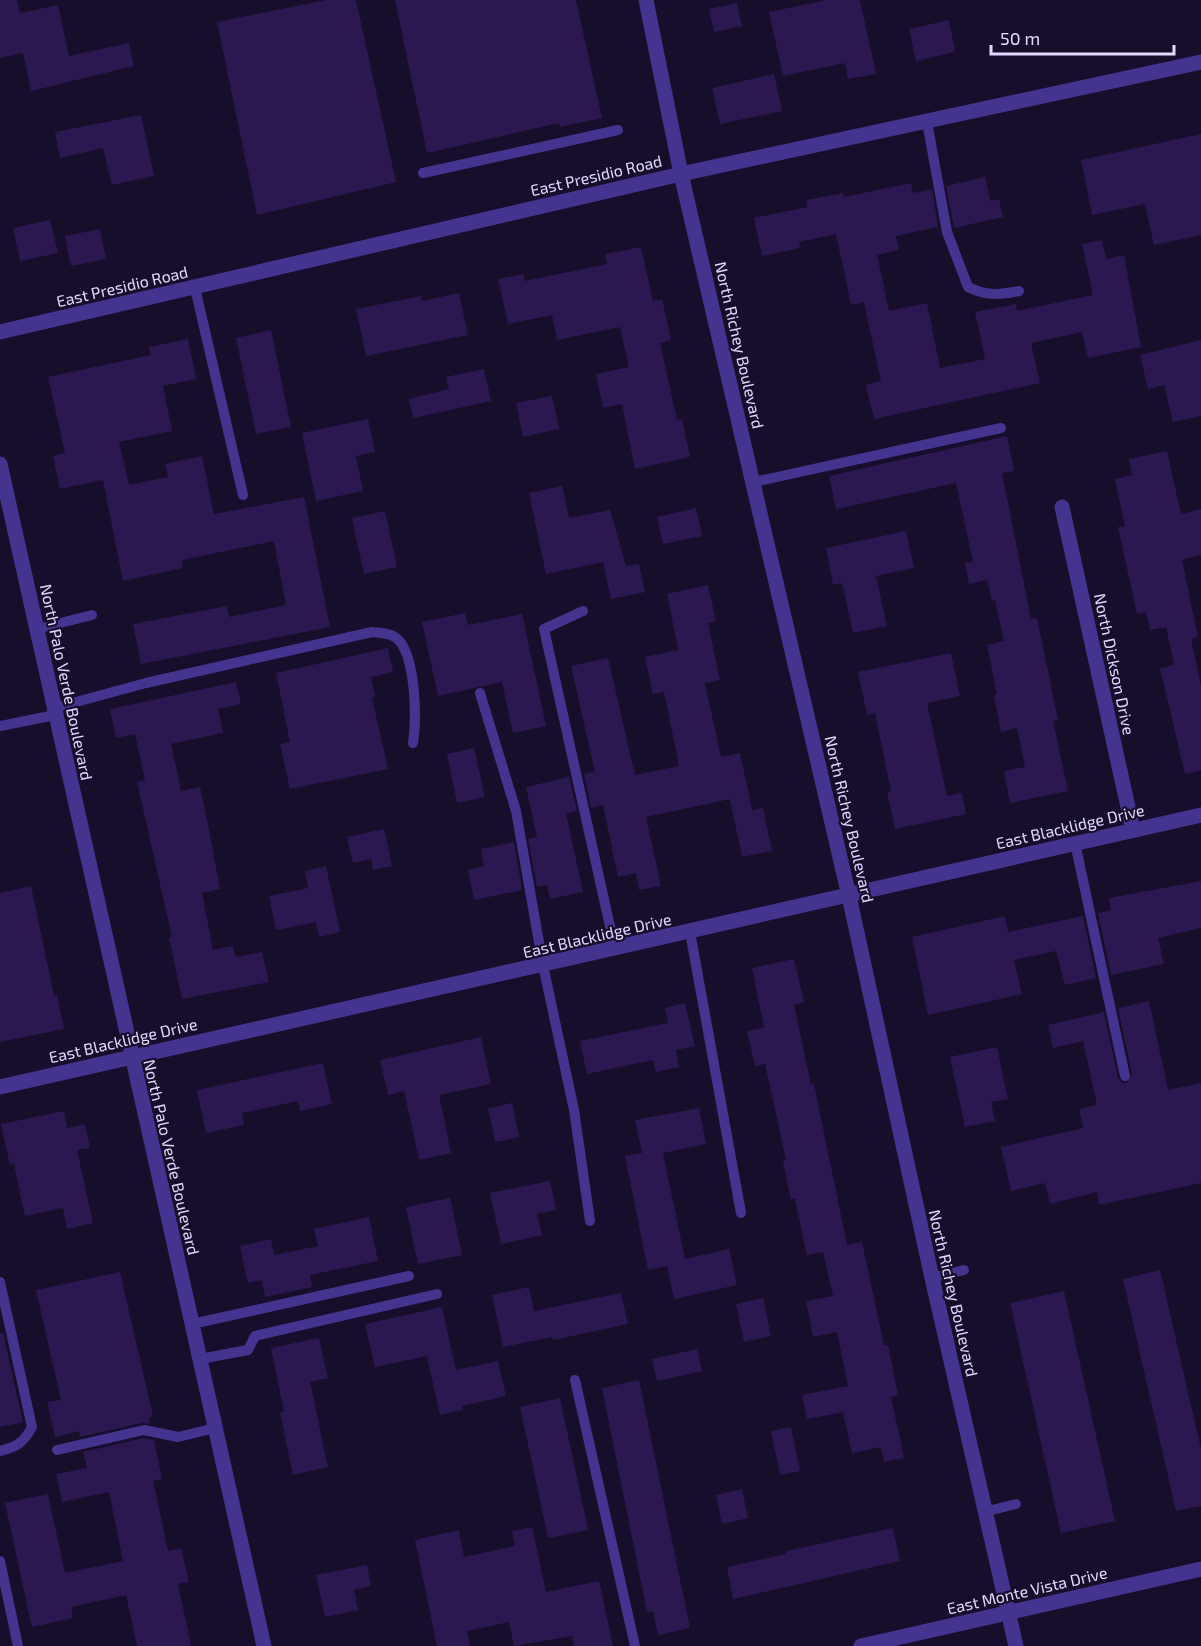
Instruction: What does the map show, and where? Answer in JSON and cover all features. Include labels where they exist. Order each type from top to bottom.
[{"type":"street","name":"North Richey Boulevard","points":[[646,0],[681,174],[849,896],[984,1512],[1016,1646]]},
{"type":"street","name":"East Presidio Road","points":[[0,332],[681,174],[1201,62]]},
{"type":"street","name":"North Palo Verde Boulevard","points":[[0,464],[264,1646]]},
{"type":"street","name":"North Dickson Drive","points":[[1062,507],[1133,830]]},
{"type":"street","name":"East Blacklidge Drive","points":[[0,1087],[1201,815]]},
{"type":"street","name":"East Monte Vista Drive","points":[[861,1646],[1201,1569]]},
{"type":"lane","points":[[927,122],[947,232],[968,287],[981,293],[999,295],[1018,291]]},
{"type":"lane","points":[[423,173],[618,130]]},
{"type":"lane","points":[[195,288],[243,495]]},
{"type":"lane","points":[[753,482],[1001,428]]},
{"type":"lane","points":[[583,611],[544,629],[615,949]]},
{"type":"lane","points":[[37,629],[92,615]]},
{"type":"lane","points":[[0,726],[55,712],[146,683],[372,632],[393,635],[404,645],[417,721],[413,743]]},
{"type":"lane","points":[[480,693],[516,812],[543,965],[574,1110],[590,1221]]},
{"type":"lane","points":[[1075,843],[1125,1076]]},
{"type":"lane","points":[[690,932],[741,1214]]},
{"type":"lane","points":[[932,1278],[964,1270]]},
{"type":"lane","points":[[192,1324],[409,1276]]},
{"type":"lane","points":[[0,1282],[32,1426],[25,1439],[15,1448],[0,1450]]},
{"type":"lane","points":[[200,1359],[248,1350],[255,1336],[437,1294]]},
{"type":"lane","points":[[575,1380],[635,1646]]},
{"type":"lane","points":[[57,1450],[144,1430],[178,1437],[216,1428]]},
{"type":"lane","points":[[984,1512],[1016,1504]]},
{"type":"lane","points":[[0,1561],[18,1646]]},
{"type":"building","points":[[0,0],[17,0],[20,13],[58,5],[69,56],[129,43],[134,66],[31,91],[23,53],[0,58]]},
{"type":"building","points":[[326,0],[356,0],[396,182],[257,215],[217,22]]},
{"type":"building","points":[[395,0],[576,0],[602,118],[560,127],[559,123],[427,153]]},
{"type":"building","points":[[827,0],[860,0],[876,74],[848,79],[845,63],[783,76],[769,12]]},
{"type":"building","points":[[737,3],[742,26],[714,32],[709,9]]},
{"type":"building","points":[[949,20],[955,52],[916,61],[909,29]]},
{"type":"building","points":[[774,74],[782,111],[720,124],[712,88]]},
{"type":"building","points":[[141,115],[154,176],[112,185],[103,148],[60,158],[55,132]]},
{"type":"building","points":[[1201,134],[1201,235],[1154,245],[1145,204],[1092,215],[1081,160]]},
{"type":"building","points":[[985,177],[990,201],[999,199],[1003,217],[954,228],[946,186]]},
{"type":"building","points":[[911,183],[913,193],[932,189],[938,227],[896,236],[899,250],[877,255],[889,311],[927,303],[940,368],[985,359],[975,312],[1016,304],[1017,311],[1093,295],[1082,244],[1102,240],[1106,259],[1124,255],[1141,347],[1088,358],[1082,332],[1031,343],[1040,383],[874,419],[866,385],[881,381],[864,302],[851,305],[836,234],[799,242],[800,248],[762,256],[754,218],[808,207],[806,200],[843,193],[844,197]]},
{"type":"building","points":[[50,220],[58,253],[20,261],[13,228]]},
{"type":"building","points":[[100,229],[106,259],[71,266],[65,236]]},
{"type":"building","points":[[641,247],[653,301],[662,299],[671,340],[660,343],[677,420],[682,419],[690,457],[635,469],[622,404],[603,408],[596,374],[629,367],[620,327],[557,340],[552,315],[508,324],[498,279],[523,274],[525,281],[607,264],[605,254]]},
{"type":"building","points":[[459,293],[468,335],[366,356],[356,309],[421,296],[422,301]]},
{"type":"building","points":[[271,330],[291,427],[256,434],[236,338]]},
{"type":"building","points":[[188,339],[196,379],[163,386],[172,431],[119,442],[129,485],[168,477],[165,464],[202,456],[214,514],[304,497],[330,627],[141,664],[133,624],[227,606],[229,617],[286,605],[274,541],[182,560],[183,568],[123,581],[103,480],[60,489],[53,456],[65,453],[48,377],[151,355],[149,347]]},
{"type":"building","points":[[1201,340],[1201,416],[1173,422],[1164,385],[1148,389],[1140,355]]},
{"type":"building","points":[[484,369],[491,401],[413,418],[409,399],[449,389],[446,377]]},
{"type":"building","points":[[552,396],[559,429],[523,437],[516,403]]},
{"type":"building","points":[[368,419],[375,452],[356,456],[363,491],[316,501],[302,433]]},
{"type":"building","points":[[1007,436],[1014,471],[1002,473],[1031,619],[1037,618],[1058,720],[1053,721],[1068,791],[1010,803],[1004,771],[1025,767],[1017,728],[1001,732],[994,695],[997,694],[987,645],[1004,641],[995,600],[992,601],[987,580],[969,584],[965,563],[973,562],[956,483],[836,509],[829,476]]},
{"type":"building","points":[[1167,451],[1181,514],[1201,509],[1201,555],[1182,560],[1198,637],[1191,639],[1201,686],[1201,770],[1185,774],[1160,668],[1174,665],[1166,627],[1150,630],[1146,612],[1137,614],[1118,527],[1125,526],[1115,479],[1132,475],[1129,459]]},
{"type":"building","points":[[562,486],[569,518],[610,510],[626,566],[639,564],[645,592],[611,599],[603,562],[546,574],[529,493]]},
{"type":"building","points":[[696,508],[702,536],[663,544],[657,517]]},
{"type":"building","points":[[385,511],[397,567],[364,574],[352,518]]},
{"type":"building","points":[[906,531],[914,568],[876,576],[887,626],[853,633],[842,583],[833,585],[826,548]]},
{"type":"building","points":[[708,585],[716,621],[708,623],[720,680],[705,683],[721,757],[740,753],[752,810],[763,808],[772,851],[742,857],[730,799],[646,817],[661,886],[639,890],[636,873],[618,877],[603,805],[591,808],[584,774],[595,772],[571,666],[608,658],[635,775],[679,766],[664,692],[653,694],[645,657],[678,650],[667,594]]},
{"type":"building","points":[[465,613],[468,625],[522,614],[546,726],[513,733],[502,682],[438,696],[422,622]]},
{"type":"building","points":[[388,648],[393,672],[371,677],[375,697],[372,698],[388,769],[290,789],[280,744],[290,742],[276,673]]},
{"type":"building","points":[[951,653],[960,696],[927,703],[947,796],[962,793],[966,814],[895,829],[887,792],[891,791],[875,713],[867,715],[858,672]]},
{"type":"building","points":[[236,682],[241,704],[218,709],[223,733],[171,744],[181,791],[200,787],[208,824],[220,889],[202,893],[213,950],[233,946],[236,957],[262,952],[269,982],[182,999],[169,938],[172,937],[137,782],[145,780],[135,734],[116,738],[110,709]]},
{"type":"building","points":[[474,748],[485,797],[457,803],[447,754]]},
{"type":"building","points":[[569,777],[577,811],[566,813],[583,892],[550,899],[547,885],[537,887],[528,839],[537,837],[526,787]]},
{"type":"building","points":[[384,829],[392,866],[373,870],[371,859],[353,863],[347,837]]},
{"type":"building","points":[[514,842],[522,890],[474,900],[468,870],[484,866],[481,849]]},
{"type":"building","points":[[326,866],[340,932],[319,937],[316,922],[276,930],[269,896],[308,888],[305,871]]},
{"type":"building","points":[[1201,881],[1201,928],[1158,938],[1164,964],[1111,975],[1098,913],[1111,910],[1109,898]]},
{"type":"building","points":[[31,886],[54,996],[57,995],[64,1029],[0,1042],[0,893]]},
{"type":"building","points":[[1005,916],[1008,932],[1083,916],[1096,978],[1065,985],[1056,951],[1014,960],[1022,994],[928,1015],[912,937]]},
{"type":"building","points":[[794,959],[804,1002],[794,1005],[811,1085],[814,1084],[847,1245],[862,1242],[884,1345],[888,1345],[898,1395],[891,1397],[904,1458],[884,1462],[881,1447],[852,1453],[843,1412],[807,1419],[802,1395],[848,1386],[837,1332],[813,1337],[806,1301],[833,1296],[823,1252],[807,1255],[795,1199],[791,1199],[783,1161],[786,1160],[765,1064],[755,1066],[747,1031],[764,1028],[752,968]]},
{"type":"building","points":[[1149,1001],[1168,1090],[1201,1083],[1201,1183],[1099,1205],[1097,1192],[1050,1204],[1045,1183],[1011,1191],[1001,1147],[1083,1128],[1079,1109],[1097,1105],[1083,1041],[1053,1048],[1048,1025],[1104,1012],[1118,1078],[1122,1083],[1127,1083],[1132,1074],[1118,1008]]},
{"type":"building","points":[[685,1003],[695,1046],[676,1050],[679,1067],[656,1072],[653,1060],[587,1074],[580,1041],[668,1023],[665,1008]]},
{"type":"building","points":[[481,1037],[491,1084],[439,1095],[451,1153],[419,1160],[404,1091],[388,1095],[380,1060]]},
{"type":"building","points":[[997,1047],[1008,1099],[991,1102],[995,1121],[965,1127],[950,1057]]},
{"type":"building","points":[[323,1063],[332,1104],[300,1111],[298,1101],[242,1113],[244,1125],[206,1133],[197,1090]]},
{"type":"building","points":[[512,1103],[519,1137],[495,1142],[488,1108]]},
{"type":"building","points":[[699,1108],[706,1144],[663,1153],[685,1259],[729,1249],[737,1285],[674,1299],[667,1266],[648,1270],[625,1156],[642,1153],[635,1120]]},
{"type":"building","points":[[64,1111],[67,1128],[85,1124],[90,1148],[77,1150],[93,1223],[67,1229],[63,1208],[25,1216],[14,1164],[10,1165],[1,1124]]},
{"type":"building","points":[[550,1181],[556,1210],[537,1214],[542,1235],[501,1244],[490,1193]]},
{"type":"building","points":[[450,1198],[462,1255],[418,1264],[406,1207]]},
{"type":"building","points":[[369,1217],[378,1261],[310,1275],[312,1287],[265,1297],[262,1280],[248,1283],[240,1246],[271,1239],[274,1255],[318,1246],[314,1229]]},
{"type":"building","points":[[1160,1270],[1201,1449],[1201,1506],[1176,1511],[1123,1279]]},
{"type":"building","points":[[120,1272],[153,1416],[149,1417],[150,1424],[142,1423],[80,1437],[79,1431],[55,1437],[47,1402],[61,1400],[36,1290]]},
{"type":"building","points":[[529,1287],[534,1311],[621,1293],[628,1324],[553,1340],[552,1337],[503,1347],[492,1295]]},
{"type":"building","points":[[1064,1291],[1115,1521],[1061,1533],[1010,1303]]},
{"type":"building","points":[[763,1298],[771,1336],[744,1342],[736,1304]]},
{"type":"building","points":[[442,1307],[456,1370],[498,1361],[506,1396],[462,1406],[463,1410],[440,1415],[427,1356],[375,1367],[365,1324]]},
{"type":"building","points":[[0,1333],[3,1333],[23,1422],[0,1427]]},
{"type":"building","points":[[319,1338],[328,1378],[310,1382],[328,1467],[293,1475],[280,1413],[284,1412],[271,1348]]},
{"type":"building","points":[[697,1349],[702,1371],[657,1381],[652,1359]]},
{"type":"building","points":[[639,1380],[690,1628],[658,1635],[653,1611],[647,1612],[602,1388]]},
{"type":"building","points":[[560,1398],[588,1530],[548,1538],[520,1407]]},
{"type":"building","points":[[791,1427],[800,1471],[780,1475],[771,1431]]},
{"type":"building","points":[[144,1438],[154,1440],[162,1479],[153,1481],[168,1551],[181,1548],[189,1582],[178,1584],[191,1646],[137,1646],[126,1595],[71,1607],[73,1618],[32,1627],[5,1503],[48,1494],[65,1573],[123,1561],[109,1492],[62,1502],[56,1474],[87,1468],[83,1452]]},
{"type":"building","points":[[742,1489],[748,1518],[722,1524],[716,1495]]},
{"type":"building","points":[[532,1527],[546,1592],[599,1581],[613,1646],[574,1646],[572,1636],[514,1646],[509,1622],[467,1631],[470,1646],[437,1646],[415,1540],[459,1530],[464,1557],[515,1546],[512,1531]]},
{"type":"building","points":[[893,1528],[900,1561],[733,1599],[727,1567],[786,1554],[786,1551]]},
{"type":"building","points":[[367,1565],[371,1586],[354,1590],[358,1610],[325,1617],[316,1575]]}]
